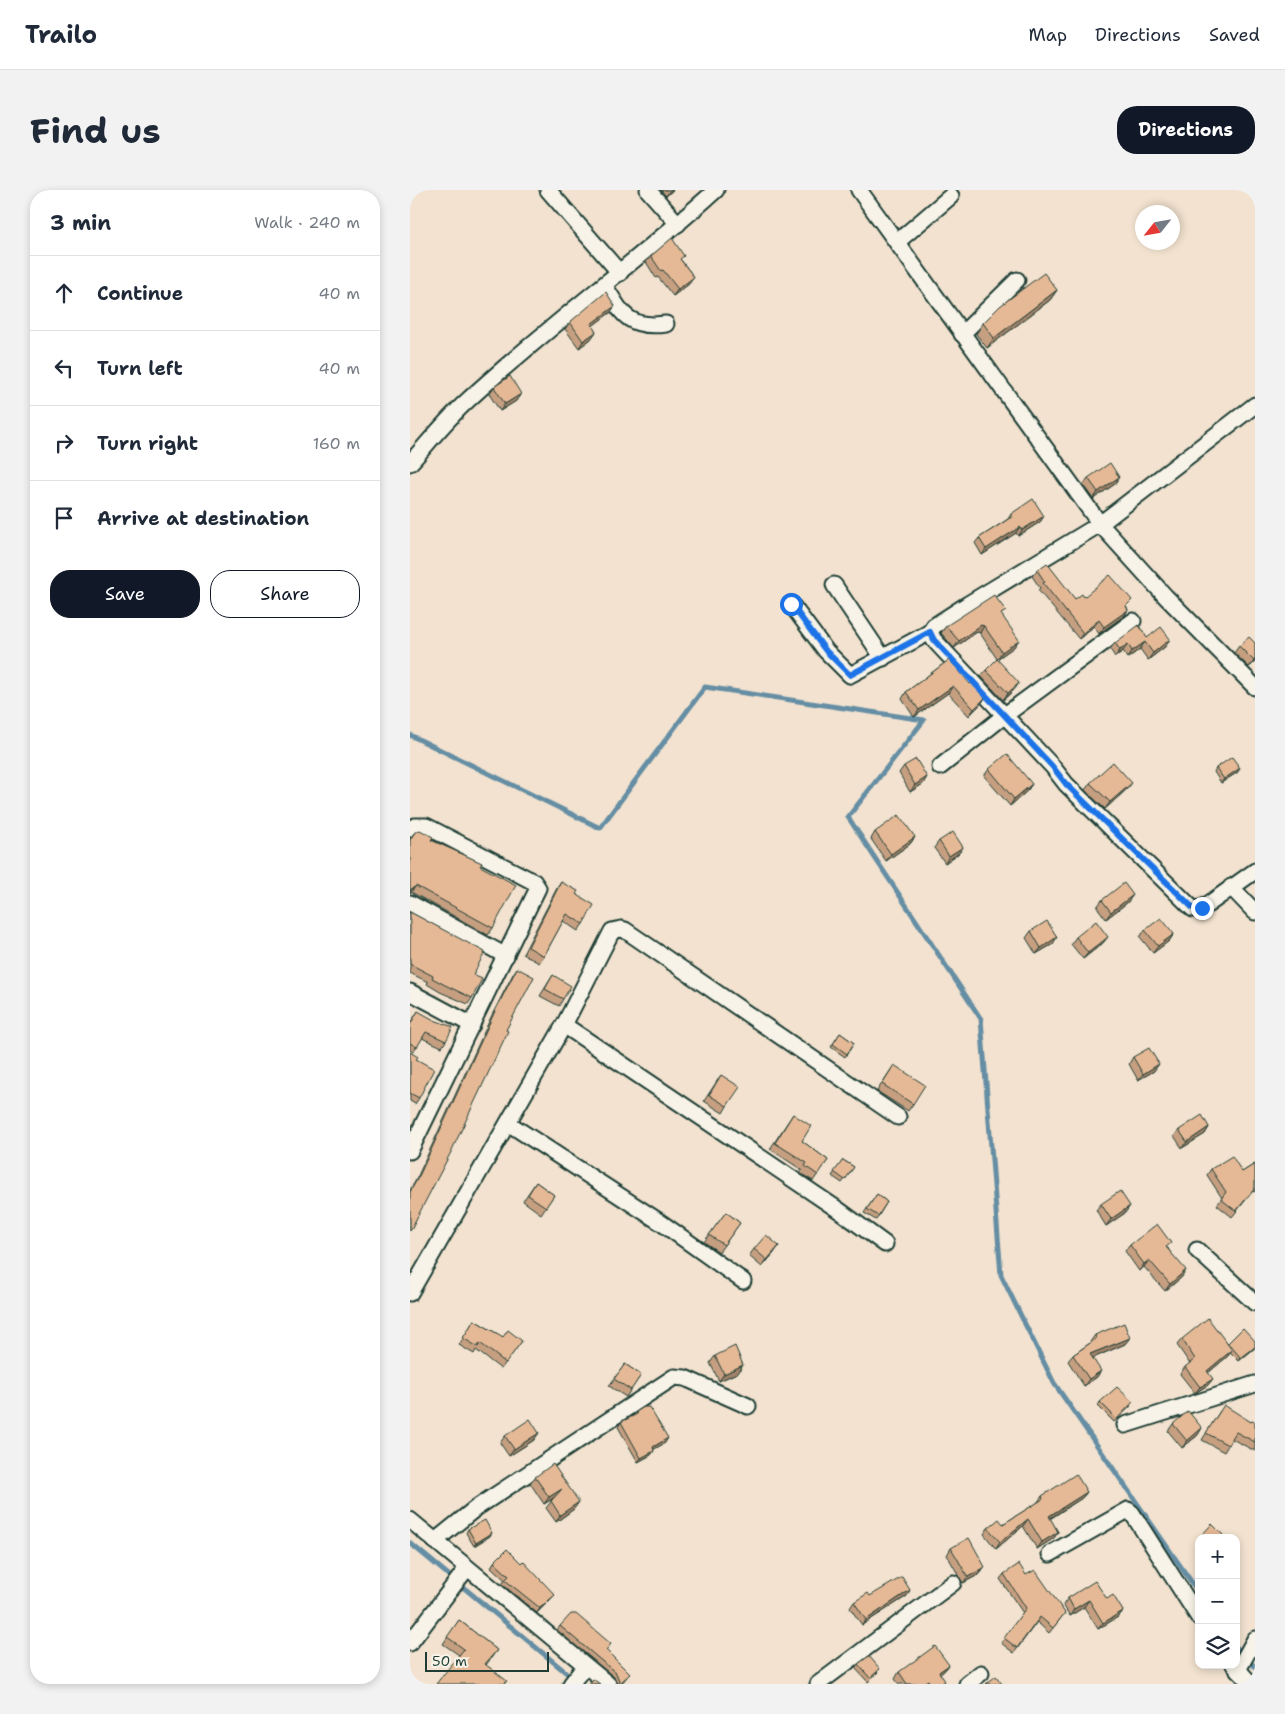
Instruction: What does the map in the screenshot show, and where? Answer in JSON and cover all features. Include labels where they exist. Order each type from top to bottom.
[{"type":"street","points":[[548,190],[620,273]]},
{"type":"street","points":[[648,190],[678,224]]},
{"type":"street","points":[[410,463],[465,403],[562,318],[620,273],[716,190]]},
{"type":"street","points":[[859,190],[1100,524],[1166,597],[1255,687]]},
{"type":"street","points":[[897,242],[951,196]]},
{"type":"street","points":[[962,334],[1017,280]]},
{"type":"street","points":[[604,285],[622,314],[633,322],[646,326],[666,324]]},
{"type":"street","points":[[791,604],[820,644],[847,674],[854,675],[930,632],[934,626],[968,604],[1100,524],[1255,405]]},
{"type":"street","points":[[834,585],[884,658]]},
{"type":"street","points":[[940,766],[1005,715],[1133,621]]},
{"type":"street","points":[[930,632],[934,640],[1052,766],[1066,784],[1193,908],[1202,908],[1255,871]]},
{"type":"street","points":[[410,829],[415,826],[426,826],[537,885],[538,891],[410,1151]]},
{"type":"street","points":[[1231,887],[1255,912]]},
{"type":"street","points":[[410,903],[506,956]]},
{"type":"street","points":[[410,1293],[564,1026],[612,931],[621,929],[898,1117]]},
{"type":"street","points":[[410,993],[472,1025]]},
{"type":"street","points":[[564,1026],[840,1211],[885,1244]]},
{"type":"street","points":[[508,1123],[663,1224],[743,1281]]},
{"type":"street","points":[[1197,1250],[1255,1302]]},
{"type":"street","points":[[435,1541],[483,1503],[674,1376],[685,1378],[748,1406]]},
{"type":"street","points":[[1125,1425],[1255,1384]]},
{"type":"street","points":[[1050,1554],[1128,1510],[1132,1513],[1195,1612]]},
{"type":"street","points":[[410,1520],[435,1541],[463,1573],[577,1675],[608,1684]]},
{"type":"street","points":[[410,1643],[463,1573]]},
{"type":"street","points":[[818,1684],[952,1583]]},
{"type":"street","points":[[1240,1663],[1253,1644]]},
{"type":"street","points":[[1240,1669],[1251,1684]]},
{"type":"street","points":[[967,1684],[981,1673]]},
{"type":"building","points":[[672,238],[684,256],[680,259],[694,277],[678,289],[663,270],[661,271],[651,256]]},
{"type":"building","points":[[1044,273],[1057,290],[994,338],[983,323],[1000,306]]},
{"type":"building","points":[[606,292],[615,306],[591,324],[596,332],[583,341],[570,322]]},
{"type":"building","points":[[510,376],[521,394],[505,404],[494,387]]},
{"type":"building","points":[[1110,463],[1119,477],[1098,492],[1088,478]]},
{"type":"building","points":[[1033,499],[1044,516],[1022,530],[1020,527],[986,549],[979,538],[1013,516],[1011,514]]},
{"type":"building","points":[[1047,563],[1075,599],[1082,594],[1084,597],[1110,575],[1132,600],[1126,606],[1128,610],[1104,627],[1099,620],[1083,633],[1043,583],[1045,582],[1037,570]]},
{"type":"building","points":[[994,595],[1006,611],[1001,614],[1019,640],[1002,652],[984,626],[981,625],[959,641],[946,626]]},
{"type":"building","points":[[1139,625],[1147,638],[1161,627],[1170,639],[1153,653],[1145,642],[1132,651],[1128,644],[1120,650],[1115,643]]},
{"type":"building","points":[[1249,637],[1255,643],[1254,661],[1239,646]]},
{"type":"building","points":[[950,659],[970,684],[972,682],[986,697],[974,709],[953,686],[919,710],[906,692]]},
{"type":"building","points":[[997,659],[1019,683],[1008,693],[986,670]]},
{"type":"building","points":[[1007,754],[1032,784],[1014,799],[989,769]]},
{"type":"building","points":[[1232,757],[1240,768],[1224,779],[1216,768]]},
{"type":"building","points":[[916,759],[927,777],[915,785],[904,766]]},
{"type":"building","points":[[1113,762],[1132,783],[1110,802],[1090,783]]},
{"type":"building","points":[[899,815],[915,837],[891,854],[875,832]]},
{"type":"building","points":[[420,830],[433,837],[431,840],[482,863],[480,866],[516,885],[493,928],[416,886],[410,890],[410,840],[415,832]]},
{"type":"building","points":[[953,832],[963,847],[949,856],[939,841]]},
{"type":"building","points":[[561,882],[578,891],[576,894],[594,905],[583,924],[567,914],[544,956],[528,947]]},
{"type":"building","points":[[1124,883],[1133,895],[1111,912],[1102,900]]},
{"type":"building","points":[[410,912],[485,952],[473,975],[482,979],[472,998],[432,978],[433,976],[410,964]]},
{"type":"building","points":[[1161,918],[1174,934],[1158,946],[1145,930]]},
{"type":"building","points":[[1047,921],[1057,937],[1041,948],[1031,931]]},
{"type":"building","points":[[1096,921],[1108,937],[1088,953],[1076,937]]},
{"type":"building","points":[[517,968],[534,977],[506,1030],[508,1031],[451,1152],[410,1231],[410,1192]]},
{"type":"building","points":[[553,975],[571,986],[563,999],[545,989]]},
{"type":"building","points":[[418,1011],[434,1020],[453,1027],[446,1041],[426,1032],[417,1047],[410,1043],[410,1025]]},
{"type":"building","points":[[840,1033],[854,1043],[847,1054],[833,1044]]},
{"type":"building","points":[[1149,1048],[1159,1064],[1143,1074],[1133,1057]]},
{"type":"building","points":[[410,1052],[418,1057],[416,1059],[434,1069],[419,1098],[410,1093]]},
{"type":"building","points":[[894,1065],[925,1085],[913,1104],[882,1084]]},
{"type":"building","points":[[721,1075],[740,1087],[727,1106],[709,1095]]},
{"type":"building","points":[[793,1114],[811,1126],[802,1141],[828,1160],[818,1175],[805,1166],[807,1163],[775,1143]]},
{"type":"building","points":[[1202,1115],[1209,1127],[1187,1142],[1179,1130]]},
{"type":"building","points":[[1232,1156],[1242,1172],[1255,1164],[1255,1188],[1236,1211],[1221,1199],[1226,1192],[1211,1169]]},
{"type":"building","points":[[843,1160],[854,1167],[845,1180],[834,1172]]},
{"type":"building","points":[[536,1182],[554,1195],[546,1207],[528,1195]]},
{"type":"building","points":[[1120,1191],[1130,1206],[1111,1219],[1101,1204]]},
{"type":"building","points":[[877,1194],[887,1202],[878,1216],[867,1209]]},
{"type":"building","points":[[726,1212],[740,1223],[724,1245],[709,1235]]},
{"type":"building","points":[[1157,1224],[1171,1243],[1166,1247],[1186,1270],[1170,1284],[1149,1260],[1144,1264],[1130,1245]]},
{"type":"building","points":[[766,1235],[779,1246],[767,1260],[754,1249]]},
{"type":"building","points":[[1208,1318],[1232,1350],[1207,1371],[1213,1379],[1200,1387],[1185,1367],[1195,1359],[1182,1339]]},
{"type":"building","points":[[474,1320],[503,1337],[508,1330],[522,1341],[506,1363],[480,1343],[478,1347],[463,1338]]},
{"type":"building","points":[[1124,1323],[1130,1338],[1090,1354],[1101,1371],[1089,1379],[1073,1355],[1096,1339],[1095,1335]]},
{"type":"building","points":[[1243,1328],[1255,1341],[1255,1347],[1241,1358],[1228,1343]]},
{"type":"building","points":[[735,1346],[743,1365],[724,1374],[715,1356]]},
{"type":"building","points":[[625,1364],[641,1375],[631,1390],[614,1379]]},
{"type":"building","points":[[1117,1387],[1133,1402],[1117,1419],[1100,1402]]},
{"type":"building","points":[[1224,1405],[1251,1422],[1255,1422],[1255,1442],[1236,1432],[1228,1445],[1206,1433]]},
{"type":"building","points":[[644,1407],[649,1407],[668,1438],[653,1447],[654,1451],[641,1458],[621,1422],[637,1414],[636,1412]]},
{"type":"building","points":[[1188,1411],[1202,1428],[1187,1441],[1173,1424]]},
{"type":"building","points":[[530,1419],[539,1433],[514,1449],[505,1436]]},
{"type":"building","points":[[553,1464],[579,1502],[560,1515],[551,1501],[562,1489],[549,1497],[535,1477]]},
{"type":"building","points":[[1076,1474],[1087,1492],[1049,1516],[1058,1532],[1042,1542],[1028,1519],[1000,1542],[988,1528],[999,1519],[1003,1524],[1043,1499],[1042,1496]]},
{"type":"building","points":[[485,1520],[492,1533],[476,1543],[468,1529]]},
{"type":"building","points":[[1212,1524],[1222,1534],[1203,1534]]},
{"type":"building","points":[[969,1538],[985,1567],[968,1577],[951,1548]]},
{"type":"building","points":[[507,1549],[521,1563],[523,1561],[555,1595],[540,1608],[505,1580],[509,1576],[494,1562]]},
{"type":"building","points":[[1019,1564],[1026,1575],[1035,1570],[1065,1613],[1053,1628],[1040,1617],[1017,1648],[1004,1638],[1026,1608],[1004,1574]]},
{"type":"building","points":[[902,1577],[910,1590],[866,1620],[854,1602],[868,1593],[870,1596]]},
{"type":"building","points":[[1095,1581],[1107,1599],[1113,1595],[1123,1611],[1103,1623],[1089,1600],[1074,1609],[1068,1598]]},
{"type":"building","points":[[571,1614],[576,1614],[611,1644],[606,1650],[630,1674],[620,1683],[616,1673],[560,1626]]},
{"type":"building","points":[[459,1620],[497,1650],[485,1664],[507,1681],[504,1684],[436,1684],[464,1649],[447,1637]]},
{"type":"building","points":[[935,1646],[949,1665],[939,1672],[945,1681],[941,1684],[931,1684],[928,1680],[922,1684],[907,1684],[899,1672]]},
{"type":"building","points":[[869,1656],[880,1669],[870,1678],[858,1664]]},
{"type":"building","points":[[996,1676],[1002,1684],[986,1684]]},
{"type":"building","points":[[593,1679],[600,1684],[589,1684]]},
{"type":"waterway","points":[[410,735],[600,828],[705,687],[924,720],[848,817],[981,1019],[1001,1275],[1054,1383],[1195,1587]]},
{"type":"waterway","points":[[410,1543],[574,1679]]},
{"type":"waterway","points":[[1240,1651],[1255,1667]]},
{"type":"route","points":[[791,604],[826,651],[850,675],[854,675],[930,632],[934,640],[1052,766],[1066,784],[1193,908],[1202,908]]}]
